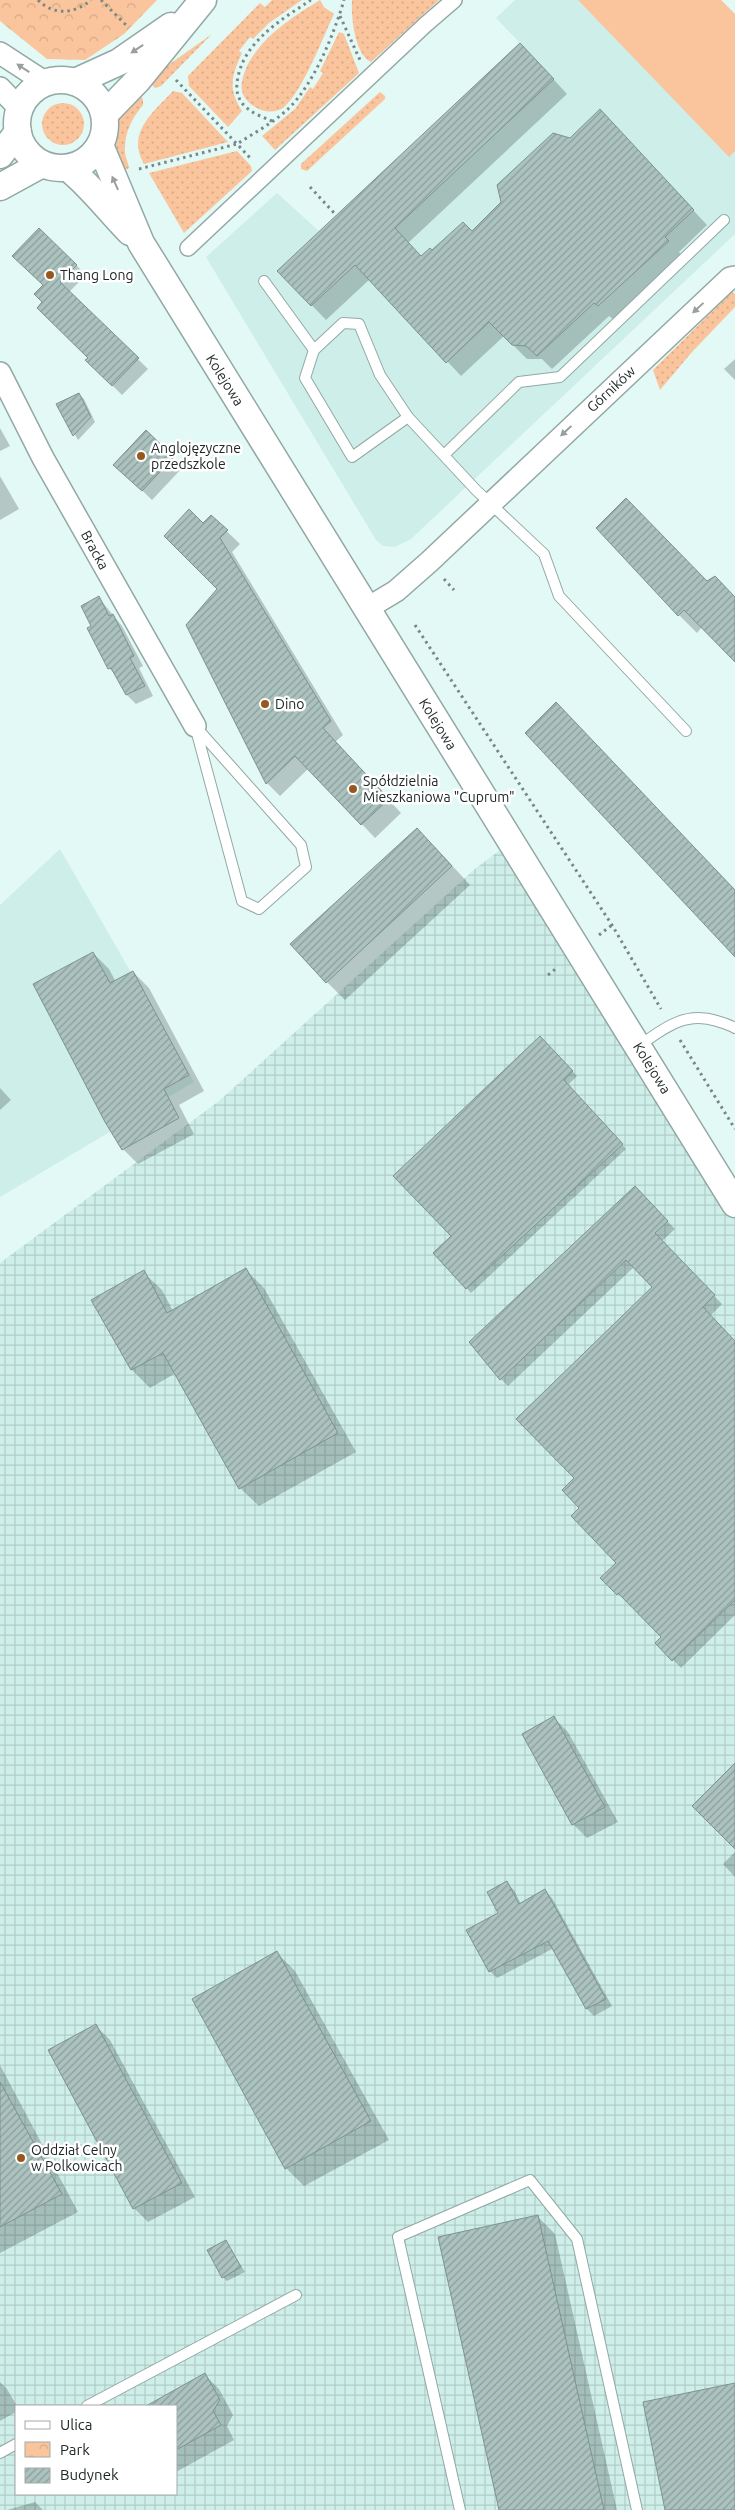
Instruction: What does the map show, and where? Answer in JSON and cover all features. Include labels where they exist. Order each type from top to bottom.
[{"type":"street","points":[[188,248],[371,75],[454,0]]},
{"type":"street","points":[[75,82],[119,62],[198,6]]},
{"type":"street","points":[[105,114],[137,81],[198,6]]},
{"type":"street","points":[[0,53],[46,83]]},
{"type":"street","points":[[0,88],[19,121],[23,145],[31,156],[42,164],[55,168],[68,168],[86,160],[100,145],[104,136],[105,114],[99,100],[89,89],[75,82],[61,80],[46,83],[35,88],[26,98],[19,121],[0,154]]},
{"type":"street","name":"Kolejowa","points":[[100,145],[141,244],[735,1204]]},
{"type":"street","points":[[0,188],[42,164]]},
{"type":"street","name":"Kolejowa","points":[[68,168],[83,179],[97,198],[141,244]]},
{"type":"street","name":"Górników","points":[[366,609],[396,591],[730,278],[735,277]]},
{"type":"street","name":"Bracka","points":[[0,373],[43,458],[195,726]]},
{"type":"lane","points":[[444,455],[519,382],[560,376],[724,220]]},
{"type":"lane","points":[[264,281],[314,350]]},
{"type":"lane","points":[[408,418],[352,457],[304,378],[314,350],[343,323],[360,324],[380,374],[408,418],[489,502],[544,554],[559,596],[686,731]]},
{"type":"lane","points":[[195,726],[301,845],[306,867],[259,909],[242,902],[195,726]]},
{"type":"lane","points":[[638,1046],[670,1024],[688,1018],[708,1018],[735,1028]]},
{"type":"lane","points":[[460,2510],[398,2237],[530,2180],[577,2239],[637,2510]]},
{"type":"lane","points":[[89,2405],[296,2295]]},
{"type":"lane","points":[[0,2452],[15,2444]]},
{"type":"path","points":[[38,0],[50,10],[64,12],[81,8],[91,0]]},
{"type":"path","points":[[101,0],[127,26]]},
{"type":"path","points":[[272,122],[256,114],[242,102],[237,86],[239,74],[243,62],[266,32],[311,0]]},
{"type":"path","points":[[140,169],[237,144],[272,122],[299,97],[314,71],[340,15],[344,0]]},
{"type":"path","points":[[340,15],[358,56],[371,75]]},
{"type":"path","points":[[176,80],[267,174]]},
{"type":"path","points":[[310,187],[336,215]]},
{"type":"path","points":[[415,625],[612,924],[670,1024],[735,1129]]},
{"type":"shaded area","points":[[515,0],[721,0],[735,14],[735,234],[411,539],[395,547],[383,546],[376,540],[206,257],[277,193],[319,231],[520,43],[496,18]]},
{"type":"shaded area","points":[[511,842],[735,1204],[735,2510],[0,2510],[0,1263],[219,1101],[476,868]]},
{"type":"shaded area","points":[[60,849],[194,1082],[0,1197],[0,905]]},
{"type":"green space","points":[[0,0],[157,0],[124,34],[85,60],[47,59],[0,21]]},
{"type":"green space","points":[[272,0],[302,0],[269,23],[253,39],[250,37],[239,51],[242,53],[233,76],[233,89],[242,111],[228,127],[189,86],[188,76],[260,3],[265,7]]},
{"type":"green space","points":[[320,0],[324,7],[334,14],[305,78],[290,101],[283,108],[277,111],[265,111],[253,106],[244,97],[242,91],[243,76],[249,62],[272,34],[290,19]]},
{"type":"green space","points":[[352,0],[439,0],[371,62],[365,58],[357,43],[353,25]]},
{"type":"green space","points":[[578,0],[721,0],[735,14],[735,151],[729,157]]},
{"type":"green space","points":[[339,32],[344,34],[359,73],[275,150],[262,136],[295,109],[310,87],[313,89],[323,73],[320,71]]},
{"type":"green space","points":[[212,34],[161,86],[155,88],[150,83],[160,71]]},
{"type":"green space","points":[[173,91],[182,93],[228,142],[144,164],[139,153],[138,142],[140,133],[150,115]]},
{"type":"green space","points":[[380,92],[385,96],[385,99],[307,171],[301,169],[301,164]]},
{"type":"green space","points":[[137,93],[143,99],[143,105],[132,120],[126,136],[125,151],[129,168],[120,173],[115,148],[115,130],[122,114]]},
{"type":"green space","points":[[63,103],[78,109],[84,124],[78,139],[63,145],[48,139],[42,124],[48,109]]},
{"type":"green space","points":[[237,151],[251,166],[252,171],[184,233],[149,173]]},
{"type":"green space","points":[[732,292],[735,294],[735,307],[692,352],[660,390],[653,370]]},
{"type":"building","points":[[520,43],[554,79],[395,228],[421,256],[430,248],[432,250],[463,222],[472,231],[501,202],[497,185],[553,133],[570,138],[600,109],[694,210],[665,237],[669,241],[598,306],[594,303],[537,356],[526,346],[512,345],[489,322],[446,363],[355,265],[311,306],[277,271]]},
{"type":"building","points":[[39,228],[77,265],[60,282],[139,358],[112,386],[85,360],[88,358],[37,308],[42,302],[34,294],[43,285],[12,256]]},
{"type":"building","points":[[79,393],[91,417],[73,436],[56,404]]},
{"type":"building","name":"Anglojęzyczne przedszkole","points":[[146,430],[174,457],[142,491],[113,465]]},
{"type":"building","points":[[626,498],[707,581],[715,576],[735,597],[735,662],[684,610],[678,616],[596,528]]},
{"type":"building","points":[[189,509],[203,523],[211,515],[228,530],[220,538],[331,721],[323,728],[389,799],[361,825],[295,756],[266,784],[186,625],[217,589],[164,536]]},
{"type":"building","points":[[99,596],[109,616],[113,614],[134,656],[130,658],[145,686],[126,695],[111,668],[108,669],[87,628],[91,626],[81,606]]},
{"type":"building","points":[[556,702],[735,890],[735,957],[525,733]]},
{"type":"building","points":[[417,828],[452,866],[326,983],[290,944]]},
{"type":"building","points":[[93,952],[110,983],[133,971],[189,1075],[164,1089],[179,1118],[122,1150],[105,1122],[33,984]]},
{"type":"building","points":[[540,1036],[573,1071],[564,1080],[623,1144],[466,1289],[433,1253],[451,1236],[393,1176]]},
{"type":"building","points":[[635,1186],[668,1221],[655,1233],[715,1295],[703,1307],[735,1341],[735,1600],[672,1661],[655,1643],[661,1637],[618,1593],[617,1595],[600,1578],[616,1563],[571,1516],[579,1508],[562,1490],[574,1478],[516,1419],[652,1287],[626,1260],[500,1380],[469,1342]]},
{"type":"building","points":[[246,1268],[338,1433],[239,1489],[163,1353],[131,1370],[91,1300],[144,1270],[167,1313]]},
{"type":"building","points":[[554,1716],[605,1807],[572,1825],[522,1734]]},
{"type":"building","points":[[735,1763],[735,1849],[692,1806]]},
{"type":"building","points":[[507,1881],[519,1904],[545,1889],[606,1999],[586,2009],[548,1941],[489,1972],[466,1930],[498,1913],[487,1892]]},
{"type":"building","points":[[277,1951],[371,2121],[285,2169],[192,1999]]},
{"type":"building","points":[[96,2024],[182,2183],[133,2209],[48,2050]]},
{"type":"building","name":"Oddział Celny w Polkowicach","points":[[0,2082],[62,2194],[0,2227]]},
{"type":"building","points":[[538,2215],[604,2510],[499,2510],[438,2237]]},
{"type":"building","points":[[226,2240],[241,2267],[222,2278],[207,2250]]},
{"type":"building","points":[[205,2373],[220,2400],[213,2411],[221,2425],[178,2449],[178,2405],[148,2405]]},
{"type":"building","points":[[735,2383],[735,2510],[665,2510],[643,2402]]},
{"type":"place","name":"Thang Long","points":[[50,275]]},
{"type":"place","name":"Anglojęzyczne przedszkole","points":[[141,456]]},
{"type":"place","name":"Dino","points":[[265,704]]},
{"type":"place","name":"Spółdzielnia Mieszkaniowa \"Cuprum\"","points":[[353,789]]},
{"type":"place","name":"Oddział Celny w Polkowicach","points":[[21,2158]]}]
